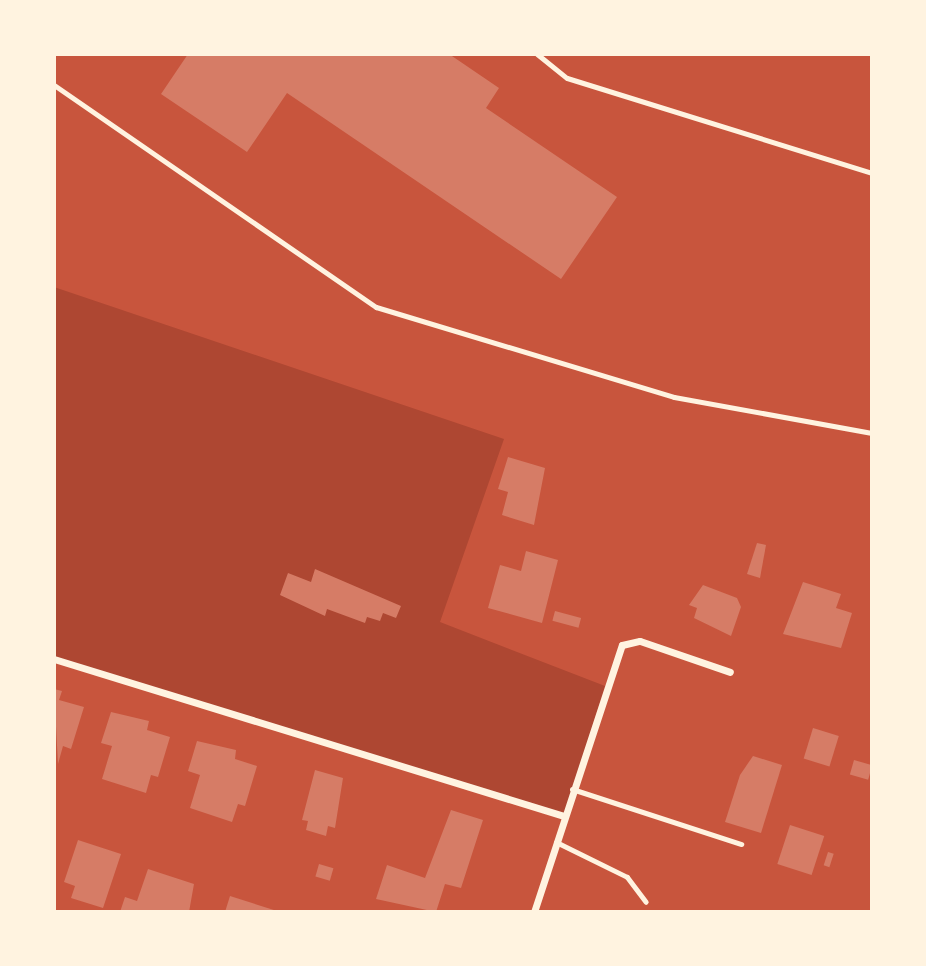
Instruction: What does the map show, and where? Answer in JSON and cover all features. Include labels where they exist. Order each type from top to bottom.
[{"type":"street","points":[[534,912],[572,789],[622,645],[640,641],[730,673]]},
{"type":"street","points":[[54,659],[564,816]]},
{"type":"lane","points":[[537,54],[567,78],[872,173]]},
{"type":"lane","points":[[54,85],[376,307],[674,397],[872,433]]},
{"type":"lane","points":[[572,789],[741,844]]},
{"type":"lane","points":[[556,842],[627,877],[646,902]]},
{"type":"shaded area","points":[[54,287],[504,439],[440,622],[605,686],[564,816],[54,659]]},
{"type":"building","points":[[188,54],[449,54],[499,88],[486,108],[617,197],[561,279],[287,93],[247,152],[161,94]]},
{"type":"building","points":[[508,457],[545,468],[534,525],[502,515],[508,492],[498,489]]},
{"type":"building","points":[[757,543],[766,545],[760,578],[747,574]]},
{"type":"building","points":[[526,551],[558,560],[542,623],[488,608],[500,565],[521,571]]},
{"type":"building","points":[[315,569],[401,606],[396,618],[383,613],[380,621],[367,617],[365,623],[327,609],[325,616],[280,595],[288,573],[311,582]]},
{"type":"building","points":[[803,582],[841,594],[836,608],[852,613],[841,648],[783,634]]},
{"type":"building","points":[[703,585],[737,598],[741,607],[731,636],[694,618],[697,608],[689,605]]},
{"type":"building","points":[[555,611],[581,618],[578,628],[552,621]]},
{"type":"building","points":[[54,689],[62,691],[59,700],[84,707],[71,749],[63,746],[58,764]]},
{"type":"building","points":[[111,712],[149,721],[147,730],[170,737],[158,777],[151,775],[146,793],[102,779],[112,746],[101,743]]},
{"type":"building","points":[[813,728],[839,736],[829,766],[804,759]]},
{"type":"building","points":[[197,741],[236,750],[235,759],[257,766],[245,806],[238,804],[232,822],[190,808],[200,775],[188,771]]},
{"type":"building","points":[[753,756],[782,765],[761,833],[725,822],[740,775]]},
{"type":"building","points":[[854,760],[872,765],[868,780],[850,774]]},
{"type":"building","points":[[315,770],[343,778],[335,828],[328,826],[326,836],[306,830],[308,821],[302,820]]},
{"type":"building","points":[[451,810],[483,820],[461,888],[445,884],[436,912],[376,899],[387,865],[425,878]]},
{"type":"building","points":[[790,825],[824,836],[812,875],[777,864]]},
{"type":"building","points":[[78,840],[121,854],[103,908],[71,898],[75,886],[64,882]]},
{"type":"building","points":[[828,852],[834,854],[829,867],[824,865]]},
{"type":"building","points":[[319,864],[333,868],[330,881],[315,876]]},
{"type":"building","points":[[148,869],[194,884],[189,912],[120,912],[125,897],[137,901]]},
{"type":"building","points":[[230,896],[277,911],[277,912],[225,912]]}]
